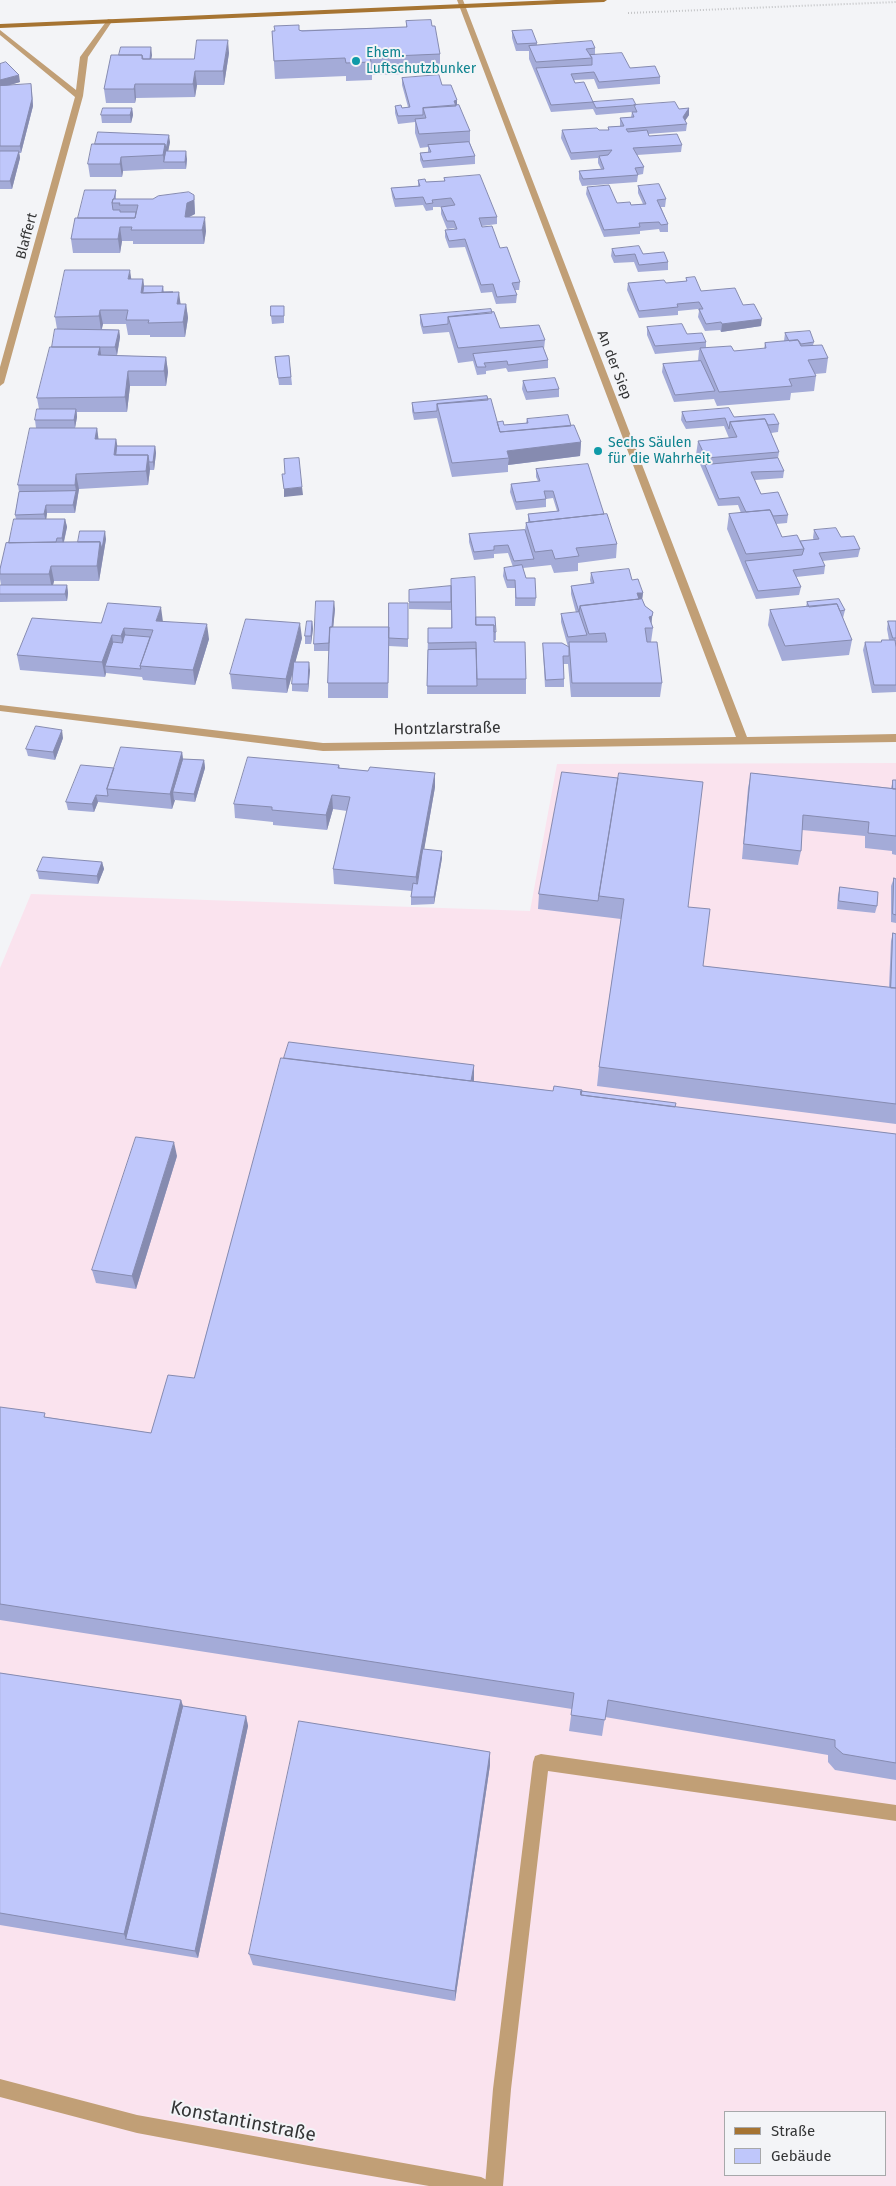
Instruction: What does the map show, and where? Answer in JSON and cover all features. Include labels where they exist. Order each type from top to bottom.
[{"type":"main road","points":[[0,26],[461,3],[604,0]]},
{"type":"street","name":"An der Siep","points":[[461,3],[743,740]]},
{"type":"street","name":"Blaffert","points":[[0,383],[79,96],[84,57],[110,20]]},
{"type":"street","points":[[0,32],[79,96]]},
{"type":"street","name":"Hontzlarstraße","points":[[0,708],[323,747],[896,738]]},
{"type":"street","points":[[494,2186],[502,2089],[541,1762],[896,1813]]},
{"type":"street","name":"Konstantinstraße","points":[[0,2088],[138,2124],[481,2186]]},
{"type":"shaded area","points":[[896,763],[896,2186],[0,2186],[0,968],[31,894],[530,911],[557,764]]},
{"type":"building","points":[[431,20],[432,26],[435,26],[440,54],[370,57],[371,62],[346,63],[345,58],[274,61],[272,31],[275,31],[274,26],[299,25],[299,30],[302,31],[407,27],[406,21]]},
{"type":"building","points":[[532,30],[537,43],[517,44],[512,31]]},
{"type":"building","points":[[197,40],[228,40],[223,71],[195,71],[193,84],[135,84],[134,89],[104,89],[111,55],[142,55],[142,59],[194,59]]},
{"type":"building","points":[[592,41],[595,48],[586,49],[592,58],[536,62],[529,46]]},
{"type":"building","points":[[121,47],[151,47],[150,59],[143,59],[142,55],[119,55]]},
{"type":"building","points":[[622,53],[630,68],[655,66],[660,77],[599,82],[594,72],[571,74],[575,83],[584,82],[593,102],[551,105],[536,68],[592,65],[590,55]]},
{"type":"building","points":[[6,62],[19,75],[0,80],[0,64]]},
{"type":"building","points":[[439,75],[442,85],[451,85],[457,100],[454,101],[456,106],[423,108],[423,115],[398,116],[395,106],[401,105],[402,108],[410,107],[402,78]]},
{"type":"building","points":[[31,84],[32,99],[20,146],[0,146],[0,86]]},
{"type":"building","points":[[633,99],[636,105],[596,108],[593,102]]},
{"type":"building","points":[[675,102],[679,109],[689,108],[683,117],[687,124],[626,129],[628,132],[647,130],[649,136],[677,134],[682,145],[633,148],[644,167],[635,168],[638,175],[583,179],[579,171],[604,169],[599,156],[608,155],[612,150],[571,153],[562,130],[597,128],[599,130],[609,130],[608,127],[624,126],[620,118],[634,117],[632,112],[637,112],[634,105]]},
{"type":"building","points":[[459,105],[470,131],[419,134],[415,119],[426,118],[423,108]]},
{"type":"building","points":[[103,108],[132,108],[130,115],[101,115]]},
{"type":"building","points":[[98,132],[169,135],[166,150],[165,144],[95,144]]},
{"type":"building","points":[[469,142],[475,156],[423,161],[420,153],[431,152],[428,145]]},
{"type":"building","points":[[92,144],[165,144],[163,155],[121,157],[120,164],[88,164]]},
{"type":"building","points":[[0,151],[19,151],[10,181],[0,181]]},
{"type":"building","points":[[166,151],[186,151],[185,162],[164,162]]},
{"type":"building","points":[[480,175],[497,217],[479,218],[482,227],[492,226],[500,248],[507,247],[520,282],[512,283],[517,295],[497,297],[493,284],[481,285],[465,239],[449,241],[445,230],[457,229],[454,221],[447,221],[441,207],[455,205],[451,198],[432,200],[433,203],[426,204],[423,197],[395,199],[391,188],[420,186],[418,180],[425,179],[426,182],[445,181],[444,178]]},
{"type":"building","points":[[659,184],[666,199],[657,200],[668,224],[661,225],[659,222],[639,223],[640,227],[604,230],[587,187],[609,185],[617,203],[630,202],[631,205],[646,204],[638,186]]},
{"type":"building","points":[[85,190],[116,190],[112,203],[113,210],[136,212],[135,218],[78,218]]},
{"type":"building","points":[[189,192],[194,195],[194,200],[187,203],[185,217],[205,217],[202,230],[131,230],[132,227],[120,227],[118,239],[71,239],[75,218],[135,218],[138,205],[119,205],[120,203],[112,203],[113,199],[153,199],[158,196]]},
{"type":"building","points":[[639,246],[643,254],[664,252],[668,262],[639,265],[635,254],[615,256],[612,249]]},
{"type":"building","points":[[65,270],[130,270],[128,279],[143,279],[141,293],[179,292],[177,304],[186,304],[183,322],[148,323],[149,320],[126,320],[128,310],[100,310],[99,316],[55,317]]},
{"type":"building","points":[[695,277],[701,291],[735,288],[743,305],[754,304],[762,319],[706,324],[699,309],[703,309],[699,302],[677,304],[678,307],[639,311],[628,283],[664,280],[666,283],[687,281],[686,278]]},
{"type":"building","points":[[144,286],[163,286],[162,292],[172,292],[143,293]]},
{"type":"building","points":[[271,306],[284,306],[284,316],[271,316]]},
{"type":"building","points":[[491,309],[492,313],[448,317],[448,324],[423,327],[420,315]]},
{"type":"building","points":[[494,312],[500,328],[539,325],[545,340],[458,348],[448,317]]},
{"type":"building","points":[[682,324],[687,334],[702,333],[706,342],[655,346],[647,327]]},
{"type":"building","points":[[55,329],[119,330],[115,347],[52,347]]},
{"type":"building","points":[[810,331],[814,342],[801,344],[798,340],[789,341],[785,333]]},
{"type":"building","points":[[798,340],[801,346],[822,345],[828,358],[808,360],[816,376],[789,379],[792,386],[719,392],[700,348],[731,346],[734,351],[766,348],[765,343]]},
{"type":"building","points":[[50,347],[100,347],[98,355],[166,357],[164,371],[128,371],[125,397],[37,398]]},
{"type":"building","points":[[543,347],[548,360],[508,365],[507,361],[484,363],[486,367],[477,367],[473,354]]},
{"type":"building","points":[[289,356],[291,377],[278,378],[275,357]]},
{"type":"building","points":[[701,361],[715,391],[675,395],[663,364]]},
{"type":"building","points":[[555,378],[559,389],[527,392],[523,381]]},
{"type":"building","points":[[487,396],[488,400],[437,404],[437,411],[414,413],[412,403]]},
{"type":"building","points":[[491,399],[500,432],[574,425],[581,442],[507,451],[509,458],[452,463],[437,404]]},
{"type":"building","points":[[729,408],[734,417],[774,414],[779,424],[768,425],[765,419],[730,422],[729,429],[725,418],[686,422],[682,412]]},
{"type":"building","points":[[37,409],[76,409],[74,420],[35,420]]},
{"type":"building","points":[[568,415],[571,426],[500,432],[497,422],[503,421],[504,425],[528,423],[527,419]]},
{"type":"building","points":[[765,419],[779,452],[706,458],[698,441],[737,437],[730,422]]},
{"type":"building","points":[[30,428],[97,428],[95,439],[116,439],[114,455],[148,455],[146,471],[76,474],[75,485],[18,485]]},
{"type":"building","points":[[117,446],[155,446],[153,462],[149,462],[148,455],[116,455]]},
{"type":"building","points":[[299,458],[302,487],[284,489],[282,474],[285,474],[284,459]]},
{"type":"building","points":[[778,458],[784,471],[751,472],[761,494],[778,492],[788,515],[773,516],[770,510],[746,512],[739,497],[719,499],[705,465]]},
{"type":"building","points":[[588,464],[604,514],[530,522],[528,514],[559,511],[553,491],[544,491],[546,499],[516,502],[511,484],[540,481],[536,469]]},
{"type":"building","points":[[76,491],[73,505],[46,505],[44,514],[15,515],[19,492]]},
{"type":"building","points":[[770,510],[782,537],[797,535],[804,549],[746,554],[729,514]]},
{"type":"building","points":[[607,514],[617,544],[576,548],[579,556],[555,559],[552,550],[535,552],[526,523]]},
{"type":"building","points":[[14,519],[65,519],[62,538],[57,538],[56,542],[9,543]]},
{"type":"building","points":[[836,528],[841,537],[854,536],[860,549],[819,553],[825,566],[793,570],[801,587],[758,591],[745,561],[802,555],[804,549],[800,541],[819,539],[814,530]]},
{"type":"building","points":[[525,530],[534,559],[514,561],[508,545],[494,546],[494,550],[474,552],[469,534]]},
{"type":"building","points":[[80,531],[105,531],[102,549],[100,542],[78,542]]},
{"type":"building","points":[[100,542],[97,566],[51,566],[49,574],[0,574],[6,543]]},
{"type":"building","points":[[522,565],[526,578],[535,578],[536,598],[516,598],[515,580],[507,580],[504,568]]},
{"type":"building","points":[[629,569],[632,580],[638,579],[643,593],[637,593],[639,599],[580,606],[579,612],[571,586],[594,583],[591,573]]},
{"type":"building","points":[[475,577],[476,625],[494,625],[494,642],[525,642],[526,679],[477,679],[476,642],[428,643],[428,628],[452,628],[451,579]]},
{"type":"building","points":[[0,585],[67,585],[65,594],[0,594]]},
{"type":"building","points":[[451,586],[451,602],[409,602],[409,590]]},
{"type":"building","points":[[642,599],[645,606],[653,612],[652,616],[649,617],[653,628],[645,628],[647,642],[657,642],[662,683],[572,683],[569,642],[607,642],[605,633],[589,634],[580,606]]},
{"type":"building","points":[[839,599],[845,610],[840,611],[837,604],[809,607],[807,602]]},
{"type":"building","points":[[316,601],[334,601],[329,643],[314,644]]},
{"type":"building","points":[[108,603],[161,607],[156,621],[207,624],[193,670],[140,666],[153,630],[124,628],[121,636],[112,635],[102,662],[17,655],[32,618],[101,623]]},
{"type":"building","points":[[389,603],[408,603],[408,639],[389,638]]},
{"type":"building","points":[[837,604],[852,640],[785,646],[770,610]]},
{"type":"building","points":[[579,612],[587,635],[568,637],[561,614]]},
{"type":"building","points":[[476,617],[495,617],[496,632],[494,632],[494,625],[476,625]]},
{"type":"building","points":[[246,619],[300,623],[286,679],[230,674]]},
{"type":"building","points":[[307,621],[312,621],[311,636],[305,636]]},
{"type":"building","points":[[888,621],[896,621],[896,638],[893,638]]},
{"type":"building","points":[[330,627],[389,627],[388,683],[328,683]]},
{"type":"building","points":[[125,635],[150,637],[140,666],[141,669],[105,666],[113,642],[122,643]]},
{"type":"building","points":[[882,640],[895,640],[896,685],[874,685],[865,642],[881,642]]},
{"type":"building","points":[[543,643],[562,643],[569,647],[569,656],[563,656],[564,679],[546,680]]},
{"type":"building","points":[[476,649],[477,686],[427,686],[428,650]]},
{"type":"building","points":[[294,662],[309,662],[308,684],[292,684]]},
{"type":"building","points":[[36,726],[62,730],[53,752],[26,749]]},
{"type":"building","points":[[121,747],[182,752],[170,794],[107,789]]},
{"type":"building","points":[[248,757],[339,765],[338,768],[368,771],[370,767],[435,773],[416,877],[333,869],[350,797],[332,795],[326,815],[272,810],[272,807],[234,804]]},
{"type":"building","points":[[183,759],[204,760],[194,794],[173,792]]},
{"type":"building","points":[[81,765],[114,768],[107,789],[108,796],[96,795],[92,804],[66,802]]},
{"type":"building","points":[[562,772],[618,778],[598,901],[539,894]]},
{"type":"building","points":[[619,773],[703,782],[688,907],[710,909],[703,966],[896,988],[896,1104],[599,1067],[624,899],[599,896]]},
{"type":"building","points":[[751,773],[896,789],[896,836],[868,833],[869,822],[803,815],[801,851],[744,844]]},
{"type":"building","points":[[893,780],[896,780],[896,789],[893,789]]},
{"type":"building","points":[[423,849],[442,851],[434,897],[411,897],[413,883],[417,884]]},
{"type":"building","points":[[43,857],[102,862],[97,876],[37,871]]},
{"type":"building","points":[[894,878],[896,879],[896,915],[893,914]]},
{"type":"building","points":[[840,887],[878,892],[877,906],[839,901]]},
{"type":"building","points":[[893,933],[896,934],[896,988],[891,988]]},
{"type":"building","points":[[289,1042],[474,1065],[471,1081],[284,1058]]},
{"type":"building","points":[[281,1058],[553,1091],[554,1086],[582,1090],[581,1095],[896,1134],[896,1763],[843,1754],[835,1747],[835,1740],[608,1700],[605,1720],[571,1715],[574,1693],[0,1604],[0,1407],[45,1413],[44,1417],[151,1433],[168,1375],[194,1378]]},
{"type":"building","points":[[581,1091],[676,1103],[675,1107],[581,1095]]},
{"type":"building","points":[[136,1137],[174,1142],[132,1276],[92,1270]]},
{"type":"building","points":[[0,1673],[181,1700],[124,1934],[0,1913]]},
{"type":"building","points":[[183,1706],[246,1716],[195,1951],[126,1939]]},
{"type":"building","points":[[299,1721],[490,1752],[455,1991],[249,1954]]},
{"type":"place","name":"Ehem. Luftschutzbunker","points":[[356,61]]},
{"type":"place","name":"Sechs Säulen für die Wahrheit","points":[[598,451]]}]
